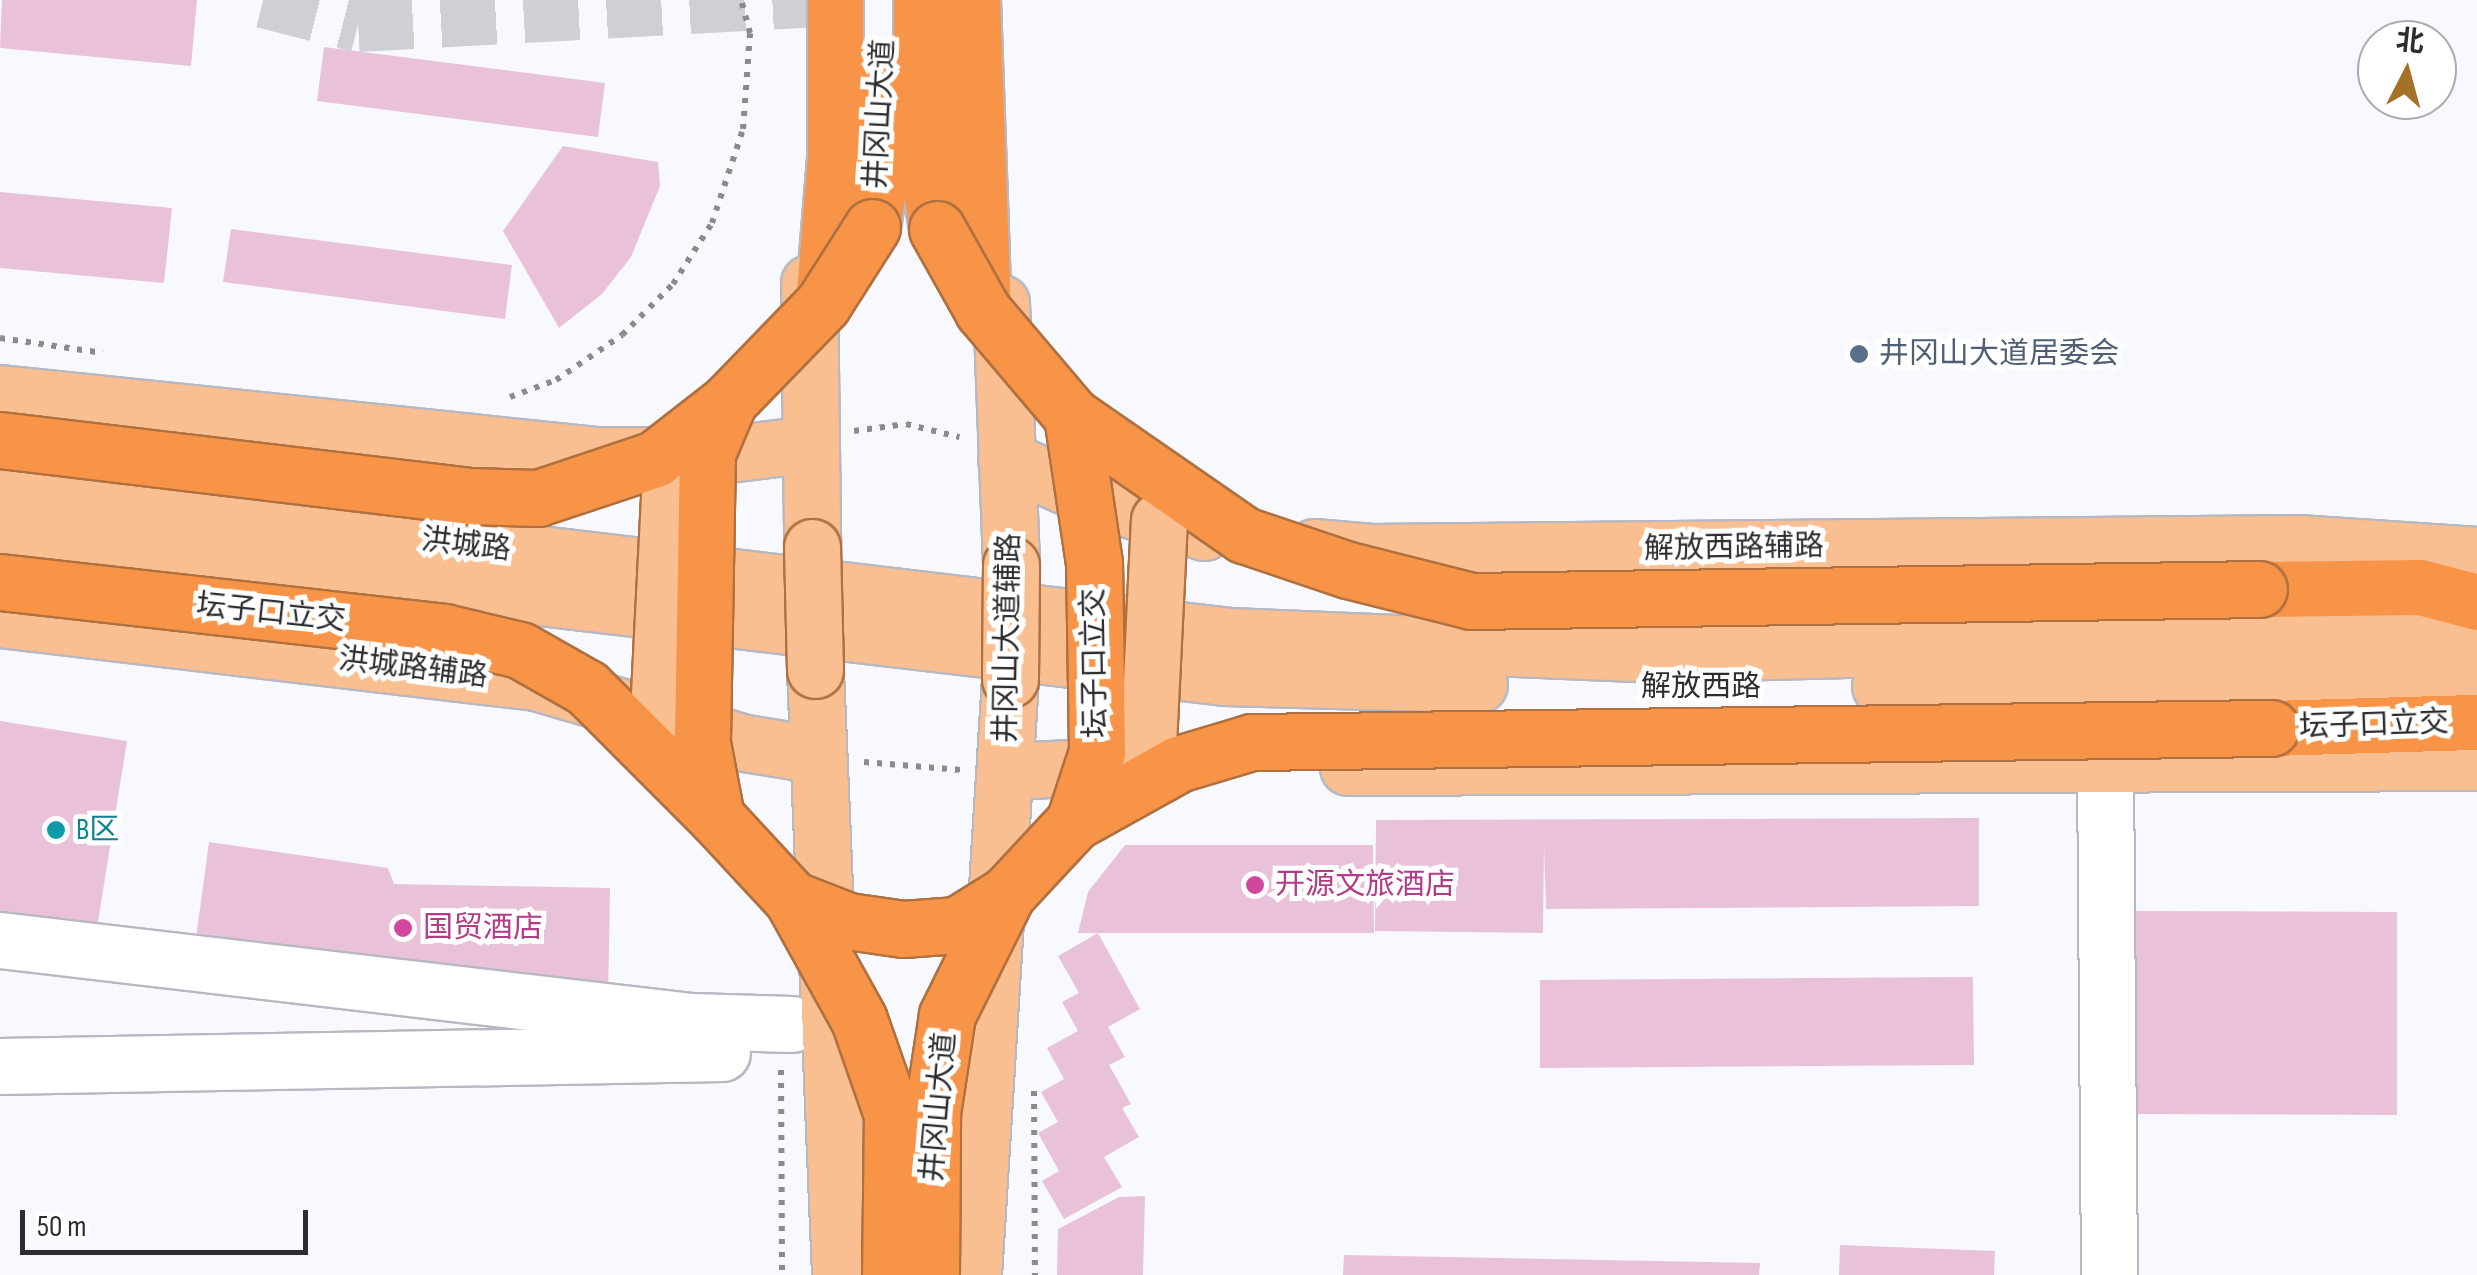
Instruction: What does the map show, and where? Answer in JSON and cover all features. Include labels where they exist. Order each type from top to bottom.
[{"type":"highway","points":[[0,440],[467,496],[538,498],[655,459],[729,401],[823,304],[835,158],[836,0]]},
{"type":"highway","name":"井冈山大道","points":[[823,304],[872,227],[886,135],[885,0]]},
{"type":"highway","name":"井冈山大道","points":[[921,0],[922,135],[938,229],[982,311]]},
{"type":"highway","points":[[972,0],[982,311],[1072,416],[1244,535],[1348,570],[1472,601],[2420,587],[2477,602]]},
{"type":"highway","points":[[716,817],[702,743],[703,510],[707,453],[729,401]]},
{"type":"highway","name":"坛子口立交","points":[[1072,416],[1094,563],[1097,672],[1096,752],[1074,822]]},
{"type":"highway","name":"坛子口立交","points":[[0,582],[444,632],[520,650],[587,688],[792,899],[848,921],[903,929],[956,925],[1007,894],[1074,822],[1178,764],[1252,742],[2477,722]]},
{"type":"highway","name":"井冈山大道","points":[[958,1268],[932,1114],[946,1016],[1007,894]]},
{"type":"highway","name":"井冈山大道","points":[[792,899],[860,1020],[892,1114],[890,1275]]},
{"type":"main road","points":[[808,0],[808,444],[818,755],[846,1265]]},
{"type":"main road","name":"井冈山大道辅路","points":[[958,1268],[1006,770],[1010,679],[1012,565],[1006,459],[998,0]]},
{"type":"main road","points":[[0,393],[485,448],[671,455],[808,444]]},
{"type":"main road","points":[[658,714],[671,455]]},
{"type":"main road","name":"解放西路辅路","points":[[1006,459],[1159,520],[1230,539],[1371,552],[2300,543],[2477,555]]},
{"type":"main road","name":"洪城路","points":[[0,490],[930,622]]},
{"type":"main road","points":[[1147,764],[1159,520]]},
{"type":"main road","name":"洪城路","points":[[0,534],[930,622]]},
{"type":"main road","name":"洪城路辅路","points":[[0,619],[536,682],[745,742],[818,755]]},
{"type":"main road","name":"解放西路","points":[[930,622],[1653,654],[2477,633]]},
{"type":"main road","name":"解放西路","points":[[930,622],[1263,678],[1647,688],[2477,681]]},
{"type":"main road","points":[[1006,770],[1147,764],[2105,766],[2477,762]]},
{"type":"street","points":[[2105,766],[2108,1275]]},
{"type":"street","points":[[0,940],[690,1020],[786,1038],[0,1066]]},
{"type":"path","points":[[494,402],[556,380],[622,336],[673,284],[712,223],[743,128],[750,33],[741,0]]},
{"type":"path","points":[[0,338],[115,355]]},
{"type":"path","points":[[808,444],[906,424],[953,434],[1006,459]]},
{"type":"path","points":[[818,755],[923,769],[1006,770]]},
{"type":"building","points":[[2,0],[197,0],[191,66],[0,48]]},
{"type":"building","points":[[324,47],[605,83],[598,137],[317,101]]},
{"type":"building","points":[[563,146],[658,162],[660,186],[631,257],[602,294],[559,328],[503,231]]},
{"type":"building","points":[[0,192],[172,208],[164,283],[0,268]]},
{"type":"building","points":[[231,229],[512,265],[505,319],[223,282]]},
{"type":"building","name":"B区","points":[[0,721],[127,741],[96,934],[0,919]]},
{"type":"building","points":[[1979,818],[1979,906],[1546,909],[1544,846],[1543,933],[1375,931],[1376,820]]},
{"type":"building","points":[[209,842],[388,868],[394,884],[610,888],[608,1002],[196,938]]},
{"type":"building","points":[[1125,845],[1373,845],[1374,933],[1078,933],[1088,892]]},
{"type":"building","points":[[2132,911],[2397,912],[2397,1115],[2132,1114]]},
{"type":"building","points":[[1098,933],[1140,1009],[1108,1027],[1125,1057],[1109,1065],[1131,1104],[1122,1108],[1139,1137],[1104,1157],[1122,1187],[1064,1219],[1042,1181],[1059,1171],[1038,1133],[1058,1122],[1041,1092],[1064,1079],[1047,1048],[1078,1031],[1062,1002],[1079,993],[1058,956]]},
{"type":"building","points":[[1973,977],[1974,1065],[1540,1068],[1540,980]]},
{"type":"building","points":[[1145,1196],[1143,1275],[1057,1275],[1058,1229],[1119,1197]]},
{"type":"building","points":[[1840,1245],[1995,1251],[1994,1275],[1839,1275]]},
{"type":"building","points":[[1344,1255],[1760,1263],[1759,1275],[1343,1275]]},
{"type":"tunnel","points":[[263,0],[358,24],[807,0]]},
{"type":"place","name":"井冈山大道居委会","points":[[1859,354]]},
{"type":"place","name":"B区","points":[[56,830]]},
{"type":"place","name":"开源文旅酒店","points":[[1255,885]]},
{"type":"place","name":"国贸酒店","points":[[403,928]]}]
